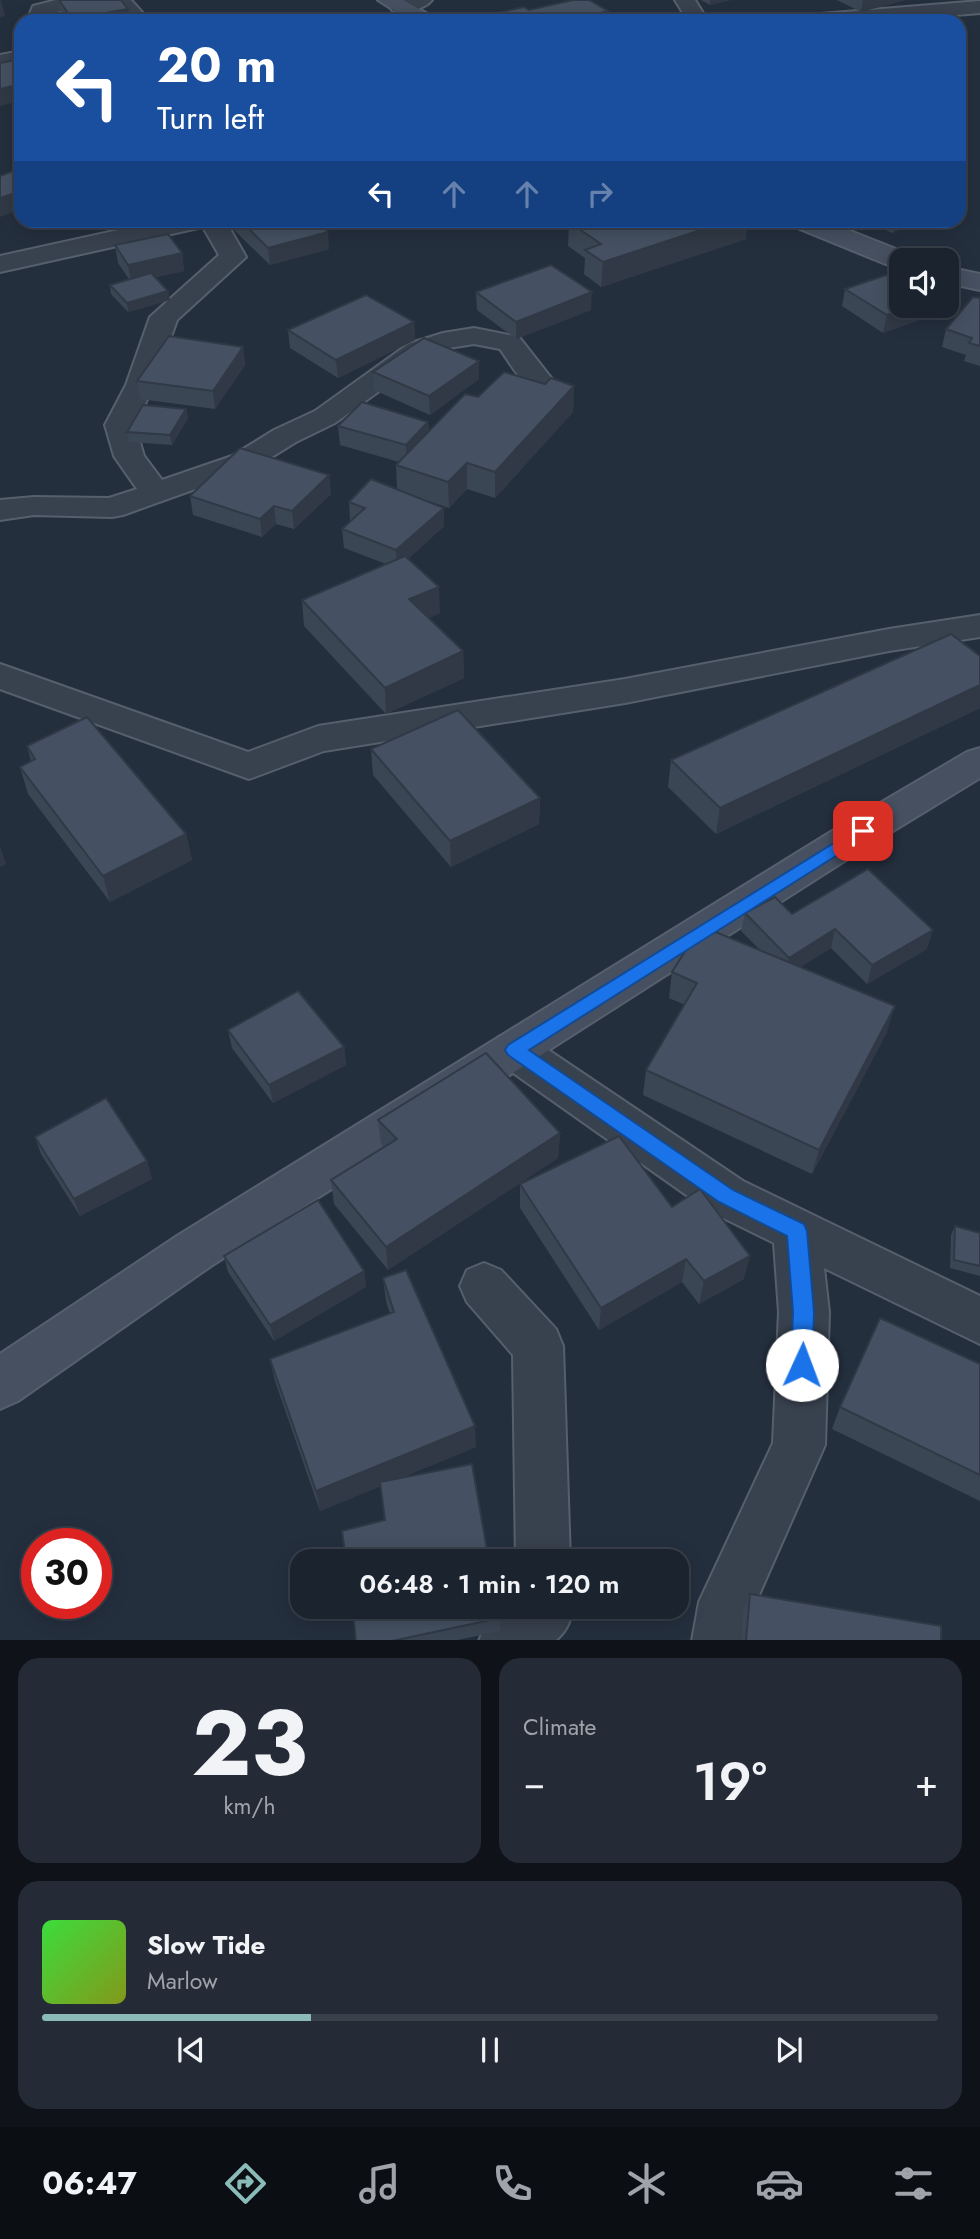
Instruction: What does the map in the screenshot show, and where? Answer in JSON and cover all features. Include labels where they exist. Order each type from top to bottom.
[{"type":"street","points":[[39,14],[40,10],[81,0]]},
{"type":"street","points":[[120,0],[134,14]]},
{"type":"street","points":[[394,3],[422,0]]},
{"type":"street","points":[[394,3],[414,14]]},
{"type":"street","points":[[901,14],[980,8]]},
{"type":"street","points":[[0,264],[164,228]]},
{"type":"street","points":[[155,492],[130,456],[120,425],[140,386],[164,317],[233,257],[217,228]]},
{"type":"street","points":[[819,228],[889,256]]},
{"type":"street","points":[[959,278],[980,282]]},
{"type":"street","points":[[0,510],[34,506],[113,508],[243,462],[285,436],[325,417],[418,350],[443,341],[474,336],[509,343],[545,388]]},
{"type":"street","points":[[0,676],[249,766],[317,739],[625,691],[889,640],[980,626]]},
{"type":"street","points":[[0,1384],[194,1251],[974,765]]},
{"type":"street","points":[[514,1050],[726,1196],[980,1321]]},
{"type":"street","points":[[720,1640],[727,1602],[799,1445],[804,1312],[797,1231]]},
{"type":"street","points":[[485,1286],[538,1346],[543,1549]]},
{"type":"street","points":[[507,1640],[537,1619]]},
{"type":"building","points":[[59,0],[121,0],[128,9],[100,14],[69,14]]},
{"type":"building","points":[[573,0],[589,0],[608,11],[596,14],[492,14],[524,7],[529,10]]},
{"type":"building","points":[[14,60],[14,86],[0,89],[0,63]]},
{"type":"building","points":[[14,172],[14,193],[0,198],[0,176]]},
{"type":"building","points":[[248,228],[324,228],[328,232],[268,248]]},
{"type":"building","points":[[578,228],[707,228],[603,262],[585,250],[601,244]]},
{"type":"building","points":[[168,234],[182,253],[128,265],[115,245]]},
{"type":"building","points":[[551,265],[592,292],[516,322],[476,292]]},
{"type":"building","points":[[151,273],[168,291],[127,303],[110,285]]},
{"type":"building","points":[[889,274],[889,314],[887,315],[845,289]]},
{"type":"building","points":[[366,295],[414,322],[336,360],[288,330]]},
{"type":"building","points":[[973,297],[980,298],[980,346],[969,343],[972,338],[946,329],[955,318],[959,318],[959,314]]},
{"type":"building","points":[[169,336],[243,347],[213,391],[137,381]]},
{"type":"building","points":[[424,338],[479,361],[429,396],[373,372]]},
{"type":"building","points":[[504,372],[545,384],[551,378],[574,386],[495,472],[467,463],[448,482],[396,465],[465,394],[478,397]]},
{"type":"building","points":[[362,402],[428,422],[406,445],[338,426]]},
{"type":"building","points":[[143,405],[186,409],[170,435],[127,432]]},
{"type":"building","points":[[240,448],[329,475],[292,511],[274,506],[260,519],[190,496]]},
{"type":"building","points":[[371,479],[444,508],[396,550],[342,529],[365,508],[349,502]]},
{"type":"building","points":[[405,556],[439,587],[409,599],[463,651],[385,688],[302,600]]},
{"type":"building","points":[[951,634],[980,656],[980,685],[720,808],[671,760]]},
{"type":"building","points":[[458,710],[540,798],[450,841],[371,749]]},
{"type":"building","points":[[87,717],[186,834],[103,876],[20,767],[35,759],[27,746]]},
{"type":"building","points":[[868,869],[933,930],[872,965],[835,929],[789,958],[745,913],[775,897],[792,914]]},
{"type":"building","points":[[701,926],[895,1006],[819,1150],[646,1070],[697,983],[672,972]]},
{"type":"building","points":[[298,991],[344,1047],[269,1085],[228,1030]]},
{"type":"building","points":[[486,1053],[560,1133],[386,1247],[331,1180],[397,1139],[378,1120]]},
{"type":"building","points":[[106,1098],[147,1161],[74,1199],[35,1137]]},
{"type":"building","points":[[619,1136],[672,1207],[700,1189],[750,1256],[704,1281],[686,1259],[601,1308],[520,1184]]},
{"type":"building","points":[[318,1200],[364,1271],[270,1325],[224,1256]]},
{"type":"building","points":[[955,1226],[980,1233],[980,1266],[954,1260]]},
{"type":"building","points":[[406,1270],[475,1426],[316,1491],[270,1359],[394,1312],[383,1278]]},
{"type":"building","points":[[880,1318],[980,1364],[980,1475],[840,1407]]},
{"type":"building","points":[[472,1464],[487,1549],[344,1549],[342,1531],[385,1520],[380,1482]]},
{"type":"building","points":[[750,1594],[941,1626],[941,1640],[746,1640]]},
{"type":"building","points":[[353,1619],[495,1619],[397,1640],[356,1640]]},
{"type":"route","points":[[802,1365],[804,1312],[797,1231],[726,1196],[514,1050],[863,831]]}]
